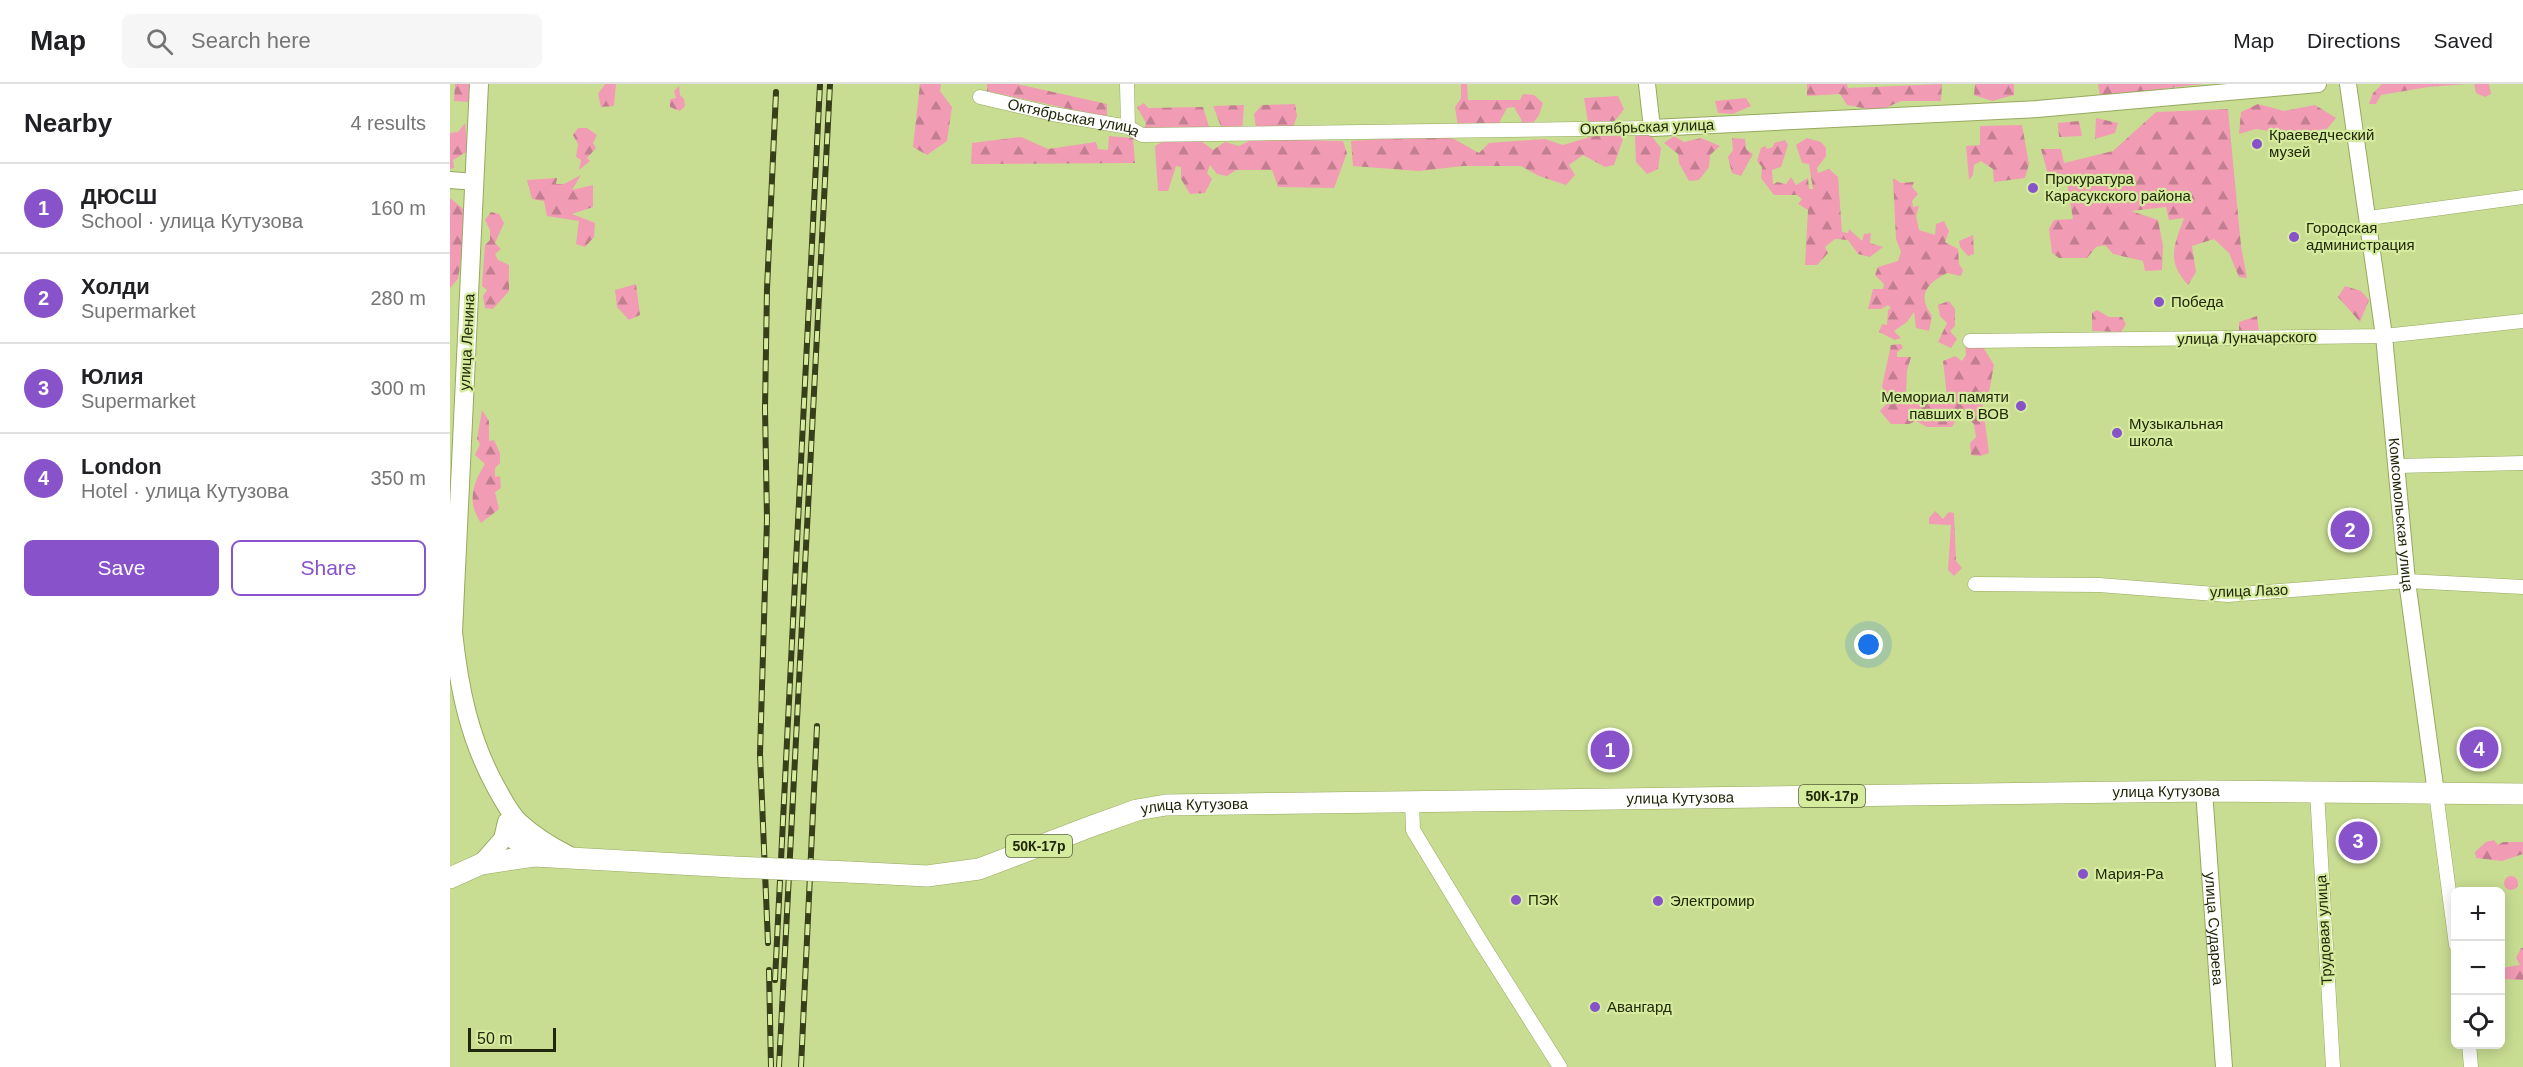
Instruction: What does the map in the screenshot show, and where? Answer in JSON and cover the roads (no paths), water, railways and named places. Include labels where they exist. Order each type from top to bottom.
[{"type":"main road","name":"улица Ленина","points":[[479,84],[451,632],[459,688],[472,736],[484,766],[506,805],[514,826],[527,839],[518,853]]},
{"type":"main road","name":"улица Кутузова","points":[[570,856],[733,867],[927,876],[979,869],[1137,810],[1166,805],[2204,791],[2523,794]]},
{"type":"main road","name":"улица Ленина","points":[[514,826],[570,856]]},
{"type":"main road","points":[[481,864],[514,826]]},
{"type":"main road","name":"50К-17р","points":[[450,878],[481,864],[518,853],[570,856]]},
{"type":"street","points":[[1127,84],[1128,126]]},
{"type":"street","points":[[1647,84],[1652,128]]},
{"type":"street","name":"Октябрьская улица","points":[[980,97],[1053,114],[1128,126],[1142,135],[1652,128],[2037,109],[2318,84]]},
{"type":"street","name":"Комсомольская улица","points":[[2348,84],[2369,218],[2384,336],[2408,581],[2455,941]]},
{"type":"street","points":[[450,180],[475,182]]},
{"type":"street","points":[[2369,218],[2523,198]]},
{"type":"street","name":"улица Луначарского","points":[[1970,341],[2384,336],[2523,321]]},
{"type":"street","points":[[2397,466],[2523,463]]},
{"type":"street","name":"улица Лазо","points":[[1975,584],[2099,585],[2228,595],[2408,581],[2523,587]]},
{"type":"street","name":"улица Сударева","points":[[2204,791],[2224,1067]]},
{"type":"street","name":"Трудовая улица","points":[[2317,792],[2333,1067]]},
{"type":"street","points":[[1412,801],[1413,830],[1560,1067]]},
{"type":"street","points":[[2469,1049],[2471,1067]]},
{"type":"railway","points":[[775,980],[820,84]]},
{"type":"railway","points":[[779,1067],[830,84]]},
{"type":"railway","points":[[768,943],[760,754],[767,519],[765,408],[767,289],[776,92]]},
{"type":"railway","points":[[801,1067],[817,726]]},
{"type":"railway","points":[[769,970],[771,1067]]},
{"type":"place","name":"Краеведческий музей","points":[[2257,144]]},
{"type":"place","name":"Прокуратура Карасукского района","points":[[2033,188]]},
{"type":"place","name":"Городская администрация","points":[[2294,237]]},
{"type":"place","name":"Победа","points":[[2159,302]]},
{"type":"place","name":"Мемориал памяти павших в ВОВ","points":[[2021,406]]},
{"type":"place","name":"Музыкальная школа","points":[[2117,433]]},
{"type":"place","name":"Холди","points":[[2350,530]]},
{"type":"place","name":"London","points":[[2479,749]]},
{"type":"place","name":"ДЮСШ","points":[[1610,750]]},
{"type":"place","name":"Юлия","points":[[2358,841]]},
{"type":"place","name":"Мария-Ра","points":[[2083,874]]},
{"type":"place","name":"ПЭК","points":[[1516,900]]},
{"type":"place","name":"Электромир","points":[[1658,901]]},
{"type":"place","name":"Авангард","points":[[1595,1007]]}]
